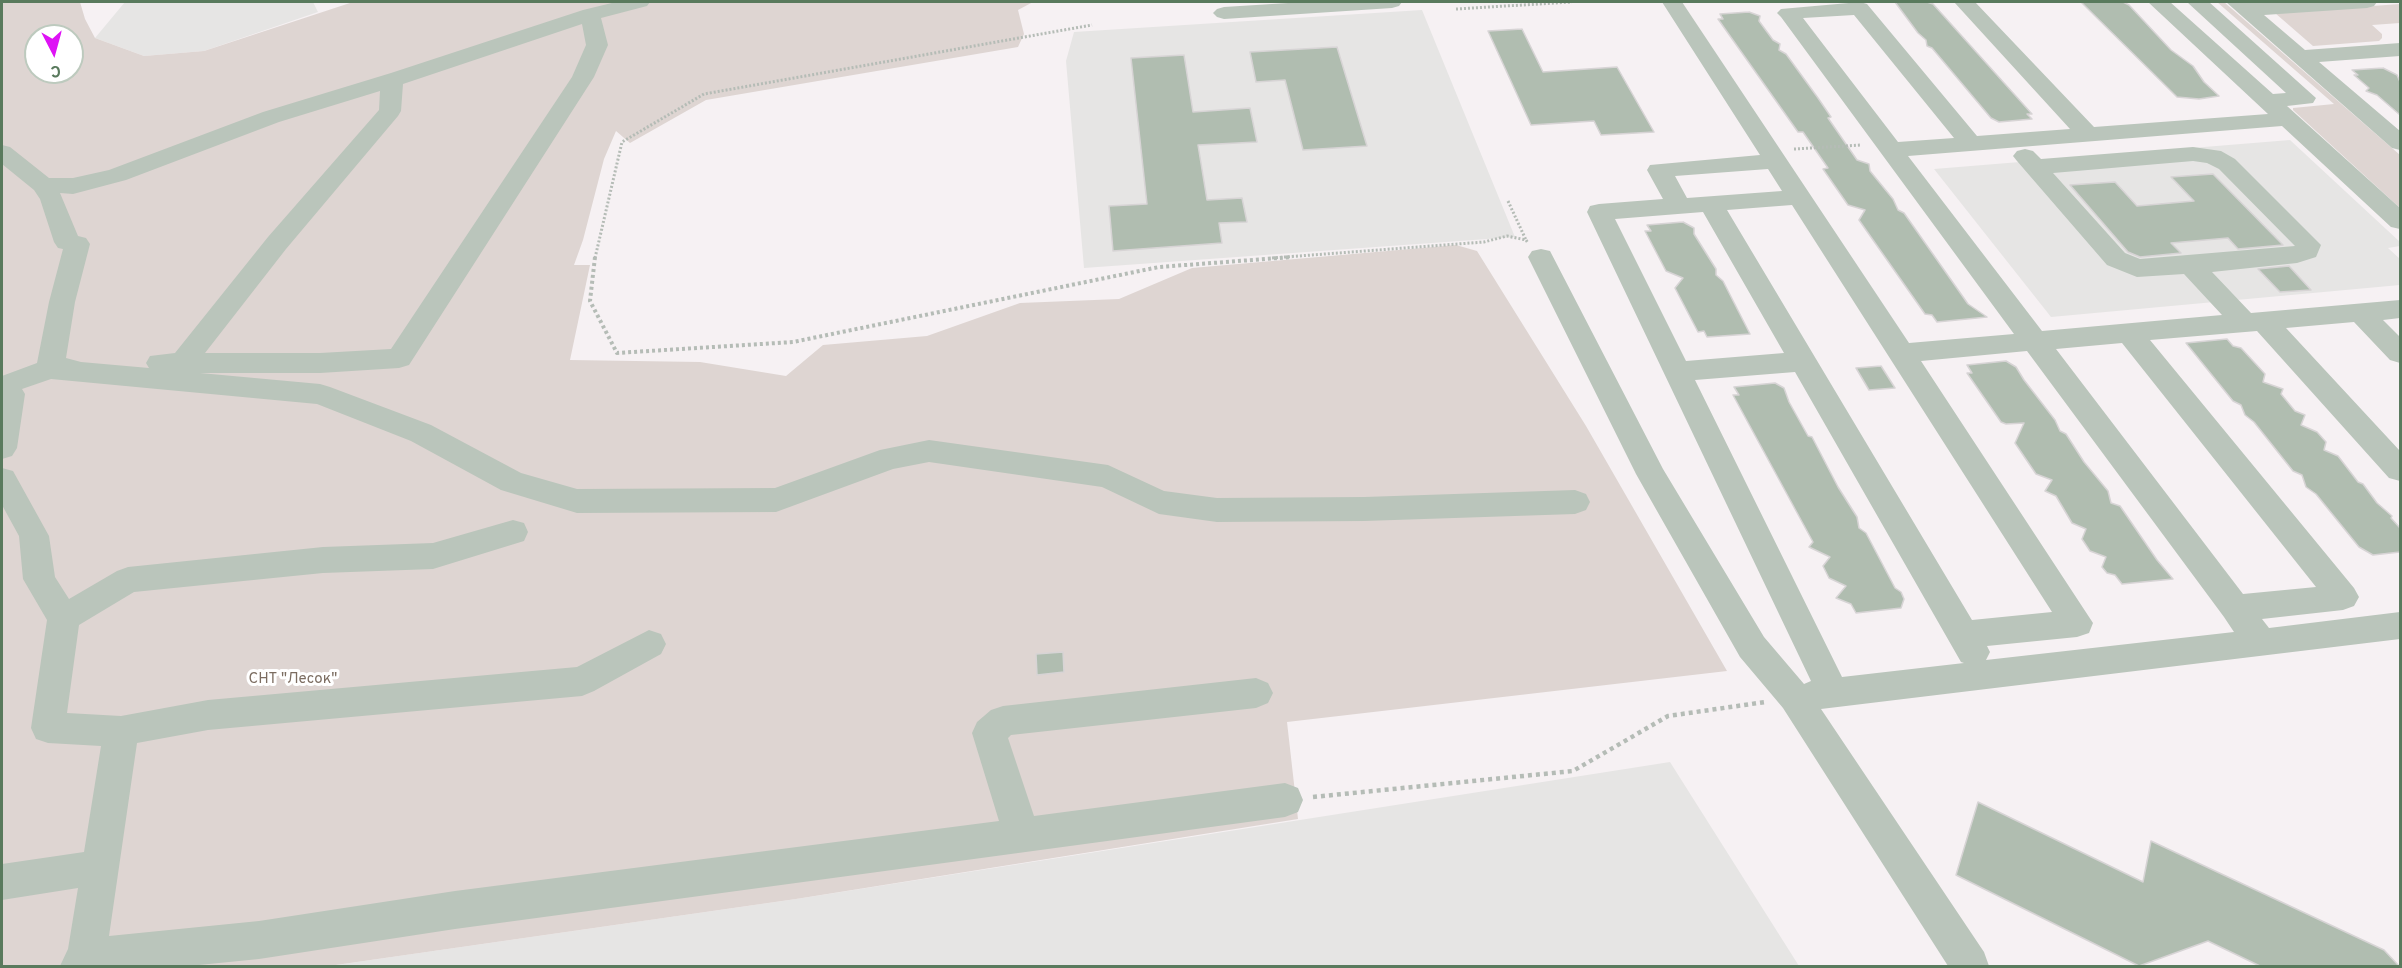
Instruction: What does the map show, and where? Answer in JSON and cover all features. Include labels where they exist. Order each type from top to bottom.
[{"type":"street","points":[[43,185],[73,186],[117,175],[225,132],[392,80],[590,14],[640,2]]},
{"type":"street","points":[[1224,13],[1392,2]]},
{"type":"street","points":[[1672,2],[2077,623],[1963,635]]},
{"type":"street","points":[[1964,2],[2088,135]]},
{"type":"street","points":[[2158,2],[2400,221]]},
{"type":"street","points":[[2197,2],[2305,98],[2267,101]]},
{"type":"street","points":[[2241,6],[2367,2]]},
{"type":"street","points":[[2241,6],[2400,143]]},
{"type":"street","points":[[1971,144],[1860,8],[1788,13],[2261,642]]},
{"type":"street","points":[[2,386],[50,369],[183,362],[320,363],[399,358],[583,77],[597,45],[590,14]]},
{"type":"street","points":[[2300,57],[2400,49]]},
{"type":"street","points":[[183,362],[277,243],[390,111],[392,80]]},
{"type":"street","points":[[1889,146],[1971,144],[2288,119]]},
{"type":"street","points":[[2011,140],[2034,167],[2122,263],[2137,268],[2191,265],[2297,255],[2307,251],[2308,245],[2227,164],[2213,156],[2193,154],[2034,167]]},
{"type":"street","points":[[2,152],[43,185],[52,199],[67,242],[77,244],[62,302],[50,369]]},
{"type":"street","points":[[1679,206],[1659,170],[1773,156]]},
{"type":"street","points":[[1800,197],[1599,212],[1833,693]]},
{"type":"street","points":[[1711,204],[1986,675]]},
{"type":"street","points":[[1533,249],[1669,504],[1752,646],[1796,698],[1970,966]]},
{"type":"street","points":[[2191,265],[2254,322],[2400,470]]},
{"type":"street","points":[[1902,353],[2400,309]]},
{"type":"street","points":[[2360,312],[2400,353]]},
{"type":"street","points":[[2129,333],[2343,597],[2235,608]]},
{"type":"street","points":[[1677,372],[1803,361]]},
{"type":"street","points":[[50,369],[320,394],[421,433],[512,482],[577,501],[776,500],[890,458],[929,451],[1108,476],[1159,502],[1217,510],[1364,509],[1575,502]]},
{"type":"street","points":[[2,396],[11,394],[2,448]]},
{"type":"street","points":[[2,479],[34,536],[39,579],[64,618],[48,729],[121,731],[208,715],[582,681],[649,644]]},
{"type":"street","points":[[64,618],[128,580],[323,560],[433,556],[513,532]]},
{"type":"street","points":[[1796,698],[2400,626]]},
{"type":"street","points":[[1021,834],[989,733],[1003,721],[1256,693]]},
{"type":"street","points":[[121,731],[100,867],[82,962],[259,940],[467,909],[1285,800]]},
{"type":"street","points":[[2,882],[100,867]]},
{"type":"path","points":[[1456,9],[1572,2]]},
{"type":"path","points":[[1092,25],[704,94],[622,142],[595,254],[590,301],[617,353],[794,342],[1159,267],[1484,242],[1507,236],[1533,249]]},
{"type":"path","points":[[1773,156],[1889,146]]},
{"type":"path","points":[[1508,201],[1533,249]]},
{"type":"path","points":[[1285,800],[1573,771],[1668,716],[1796,698]]},
{"type":"shaded area","points":[[125,2],[313,2],[318,12],[204,51],[144,56],[95,38]]},
{"type":"shaded area","points":[[1422,10],[1515,237],[1084,268],[1066,61],[1074,32]]},
{"type":"shaded area","points":[[2290,140],[2400,242],[2400,246],[2388,248],[2400,259],[2400,285],[2051,317],[1934,169]]},
{"type":"shaded area","points":[[1670,762],[1799,966],[329,966],[796,899]]},
{"type":"green space","name":"СНТ \"Лесок\"","points":[[2,2],[80,2],[85,19],[95,38],[144,56],[204,51],[353,2],[1033,2],[1018,10],[1024,34],[1018,47],[706,100],[630,143],[616,131],[604,159],[583,240],[574,265],[590,265],[570,360],[700,362],[786,376],[823,345],[927,336],[1020,303],[1119,299],[1192,268],[1456,245],[1477,251],[1586,426],[1727,671],[1287,722],[1298,819],[796,899],[329,966],[2,966]]},
{"type":"green space","points":[[2217,2],[2224,2],[2400,155],[2400,208],[2293,110],[2293,108],[2334,104]]},
{"type":"green space","points":[[2400,4],[2400,23],[2372,25],[2382,34],[2379,41],[2313,46],[2275,13]]},
{"type":"building","points":[[1895,2],[1933,4],[2032,114],[2027,114],[2032,119],[1999,122],[1991,118],[1932,48],[1927,46],[1926,40]]},
{"type":"building","points":[[2081,2],[2123,2],[2129,5],[2171,50],[2193,66],[2204,82],[2219,96],[2199,99],[2177,97]]},
{"type":"building","points":[[1749,12],[1760,16],[1759,21],[1773,40],[1780,44],[1779,50],[1786,54],[1818,98],[1831,117],[1828,118],[1857,160],[1869,164],[1870,171],[1893,199],[1898,210],[1904,213],[1968,304],[1987,317],[1937,322],[1932,315],[1925,314],[1859,220],[1865,210],[1848,205],[1823,169],[1828,168],[1803,132],[1798,132],[1718,19],[1723,19],[1720,14]]},
{"type":"building","points":[[1522,29],[1543,72],[1617,67],[1654,132],[1601,135],[1594,121],[1531,125],[1488,31]]},
{"type":"building","points":[[1337,47],[1367,146],[1303,150],[1285,80],[1256,82],[1250,52]]},
{"type":"building","points":[[1184,55],[1193,112],[1250,108],[1257,142],[1198,145],[1207,200],[1242,198],[1247,222],[1219,223],[1222,243],[1113,251],[1109,206],[1147,204],[1131,58]]},
{"type":"building","points":[[2383,68],[2397,75],[2400,82],[2400,115],[2377,95],[2366,91],[2369,88],[2354,75],[2358,75],[2352,70]]},
{"type":"building","points":[[2213,174],[2283,245],[2238,249],[2228,238],[2171,243],[2181,253],[2140,257],[2128,252],[2070,185],[2115,182],[2137,206],[2194,201],[2171,177]]},
{"type":"building","points":[[1683,222],[1694,228],[1694,234],[1716,269],[1716,275],[1723,281],[1750,334],[1707,337],[1704,331],[1698,332],[1675,288],[1683,278],[1666,271],[1645,231],[1651,231],[1647,225]]},
{"type":"building","points":[[2289,266],[2311,290],[2280,292],[2258,269]]},
{"type":"building","points":[[2227,339],[2233,346],[2241,348],[2265,374],[2263,382],[2283,389],[2281,394],[2295,411],[2305,415],[2301,425],[2317,432],[2326,442],[2324,450],[2338,456],[2358,482],[2363,484],[2377,503],[2392,516],[2391,518],[2400,528],[2400,552],[2373,555],[2359,547],[2316,494],[2306,487],[2302,475],[2293,471],[2254,422],[2245,415],[2241,405],[2233,401],[2186,343]]},
{"type":"building","points":[[2006,361],[2016,367],[2055,420],[2060,431],[2066,434],[2084,462],[2108,491],[2111,503],[2120,506],[2173,579],[2122,584],[2115,575],[2107,573],[2102,567],[2106,557],[2090,551],[2082,539],[2086,529],[2072,523],[2056,496],[2045,491],[2052,480],[2036,474],[2015,443],[2024,423],[2001,422],[1967,373],[1972,373],[1967,365]]},
{"type":"building","points":[[1881,366],[1895,388],[1869,390],[1856,368]]},
{"type":"building","points":[[1775,383],[1784,388],[1808,436],[1812,437],[1838,487],[1857,517],[1859,528],[1866,533],[1895,588],[1901,592],[1904,599],[1901,608],[1856,613],[1851,604],[1836,598],[1846,586],[1829,578],[1823,566],[1830,557],[1809,547],[1813,542],[1733,395],[1739,395],[1734,387]]},
{"type":"building","points":[[1063,652],[1064,672],[1037,675],[1036,654]]},
{"type":"building","points":[[1978,802],[2143,882],[2151,841],[2384,950],[2399,966],[2260,966],[2208,941],[2139,966],[1956,875]]}]
